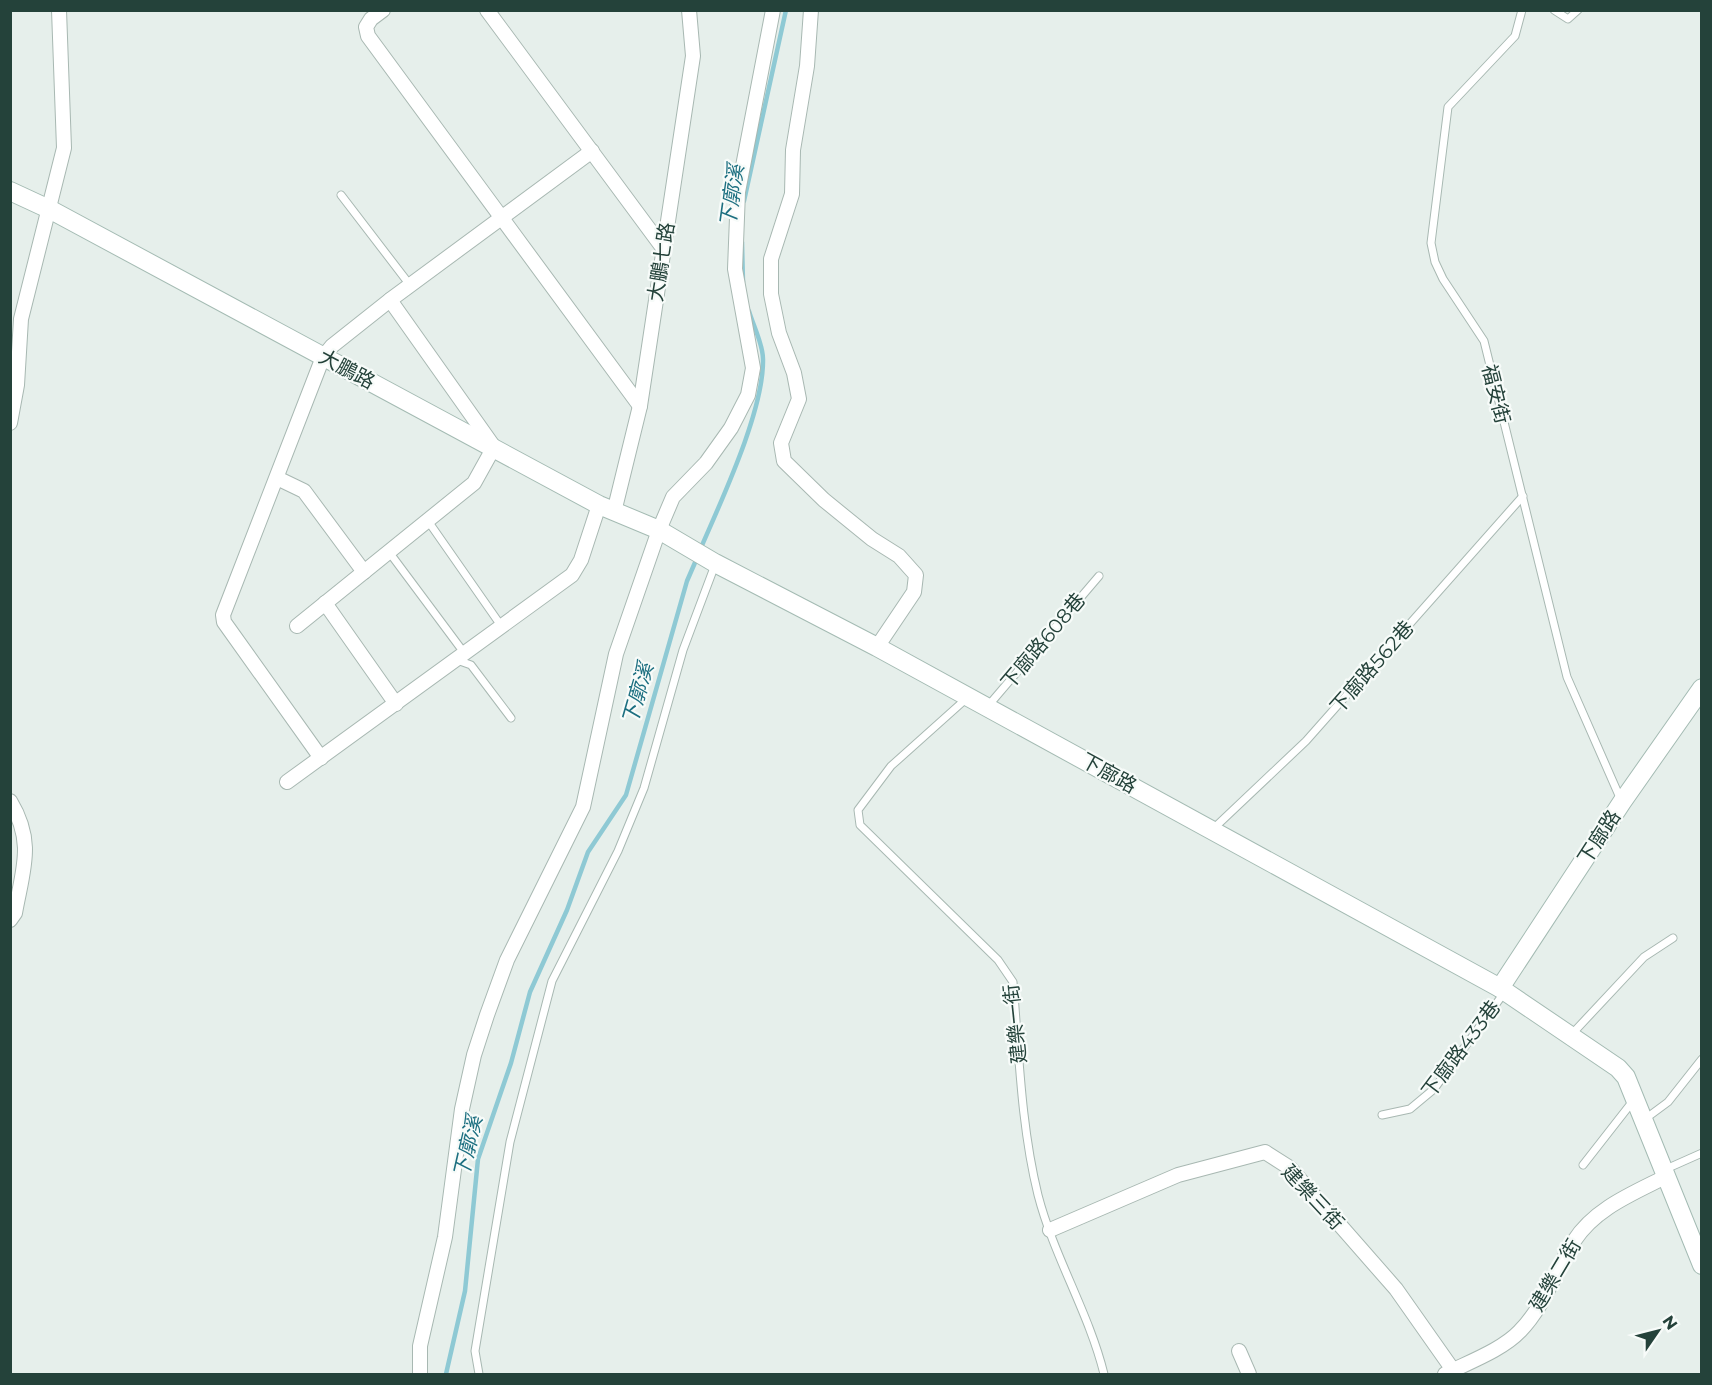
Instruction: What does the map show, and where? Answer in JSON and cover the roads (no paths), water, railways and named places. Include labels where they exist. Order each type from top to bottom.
[{"type":"street","points":[[10,423],[17,384],[21,319],[51,210],[64,148],[59,10]]},
{"type":"street","points":[[383,10],[371,19],[366,27],[368,36],[640,406]]},
{"type":"street","points":[[487,10],[663,248]]},
{"type":"street","name":"大鵬七路","points":[[288,782],[572,575],[581,561],[607,509],[640,406],[693,56],[689,10]]},
{"type":"street","points":[[420,1374],[420,1346],[445,1237],[462,1109],[474,1055],[507,960],[583,807],[616,654],[659,530],[673,497],[706,463],[731,428],[748,395],[753,368],[735,269],[738,192],[773,10]]},
{"type":"street","points":[[812,10],[807,66],[793,150],[792,194],[771,259],[771,294],[779,333],[794,373],[799,399],[781,443],[784,461],[793,470],[846,519],[899,556],[916,575],[914,592],[877,646]]},
{"type":"street","points":[[321,758],[224,622],[223,615],[323,357],[332,346],[390,300],[592,151]]},
{"type":"street","name":"大鵬路","points":[[10,191],[51,210],[607,509],[659,530],[716,562]]},
{"type":"street","points":[[297,626],[474,483],[494,447],[390,300]]},
{"type":"street","points":[[277,478],[304,491],[364,572]]},
{"type":"street","name":"下廍路","points":[[716,562],[877,646],[1503,989],[1618,1068],[1636,1096],[1701,1265]]},
{"type":"street","points":[[325,603],[396,704]]},
{"type":"street","name":"下廍路","points":[[1503,989],[1622,802],[1701,688]]},
{"type":"street","points":[[10,801],[22,820],[27,848],[15,912],[10,920]]},
{"type":"street","name":"建樂三街","points":[[1050,1230],[1178,1175],[1265,1152],[1290,1168],[1396,1289],[1449,1372]]},
{"type":"street","name":"建樂二街","points":[[1449,1372],[1514,1337],[1522,1329],[1575,1238],[1609,1206],[1665,1173]]},
{"type":"street","points":[[1239,1351],[1249,1374]]},
{"type":"lane","points":[[1554,10],[1568,19],[1578,10]]},
{"type":"lane","name":"福安街","points":[[1521,11],[1515,36],[1449,107],[1431,243],[1443,279],[1484,341],[1568,677],[1622,802]]},
{"type":"lane","points":[[341,195],[410,285]]},
{"type":"lane","name":"下廍路562巷","points":[[1212,830],[1306,741],[1523,496]]},
{"type":"lane","points":[[428,521],[502,627]]},
{"type":"lane","points":[[389,552],[461,657],[471,665],[511,718]]},
{"type":"lane","points":[[479,1374],[475,1351],[510,1142],[552,981],[618,851],[644,789],[683,650],[716,562]]},
{"type":"lane","name":"下廍路608巷","points":[[987,706],[1099,576]]},
{"type":"lane","name":"建樂一街","points":[[969,696],[891,766],[858,810],[860,825],[998,960],[1013,982],[1028,1149],[1039,1197],[1067,1277],[1098,1350],[1104,1374]]},
{"type":"lane","points":[[1571,1035],[1644,957],[1673,939]]},
{"type":"lane","name":"下廍路433巷","points":[[1382,1115],[1410,1109],[1434,1089],[1503,989]]},
{"type":"lane","points":[[1645,1119],[1668,1102],[1701,1059]]},
{"type":"lane","points":[[1583,1165],[1636,1096]]},
{"type":"lane","points":[[1665,1173],[1701,1153]]},
{"type":"waterway","name":"下廓溪","points":[[744,201],[786,10]]},
{"type":"waterway","name":"下廓溪","points":[[742,242],[743,282]]},
{"type":"waterway","name":"下廓溪","points":[[700,550],[740,456],[757,404],[763,353],[749,311]]},
{"type":"waterway","name":"下廓溪","points":[[446,1374],[465,1291],[478,1159],[511,1063],[530,992],[567,910],[588,852],[626,795],[687,581],[697,558]]}]
